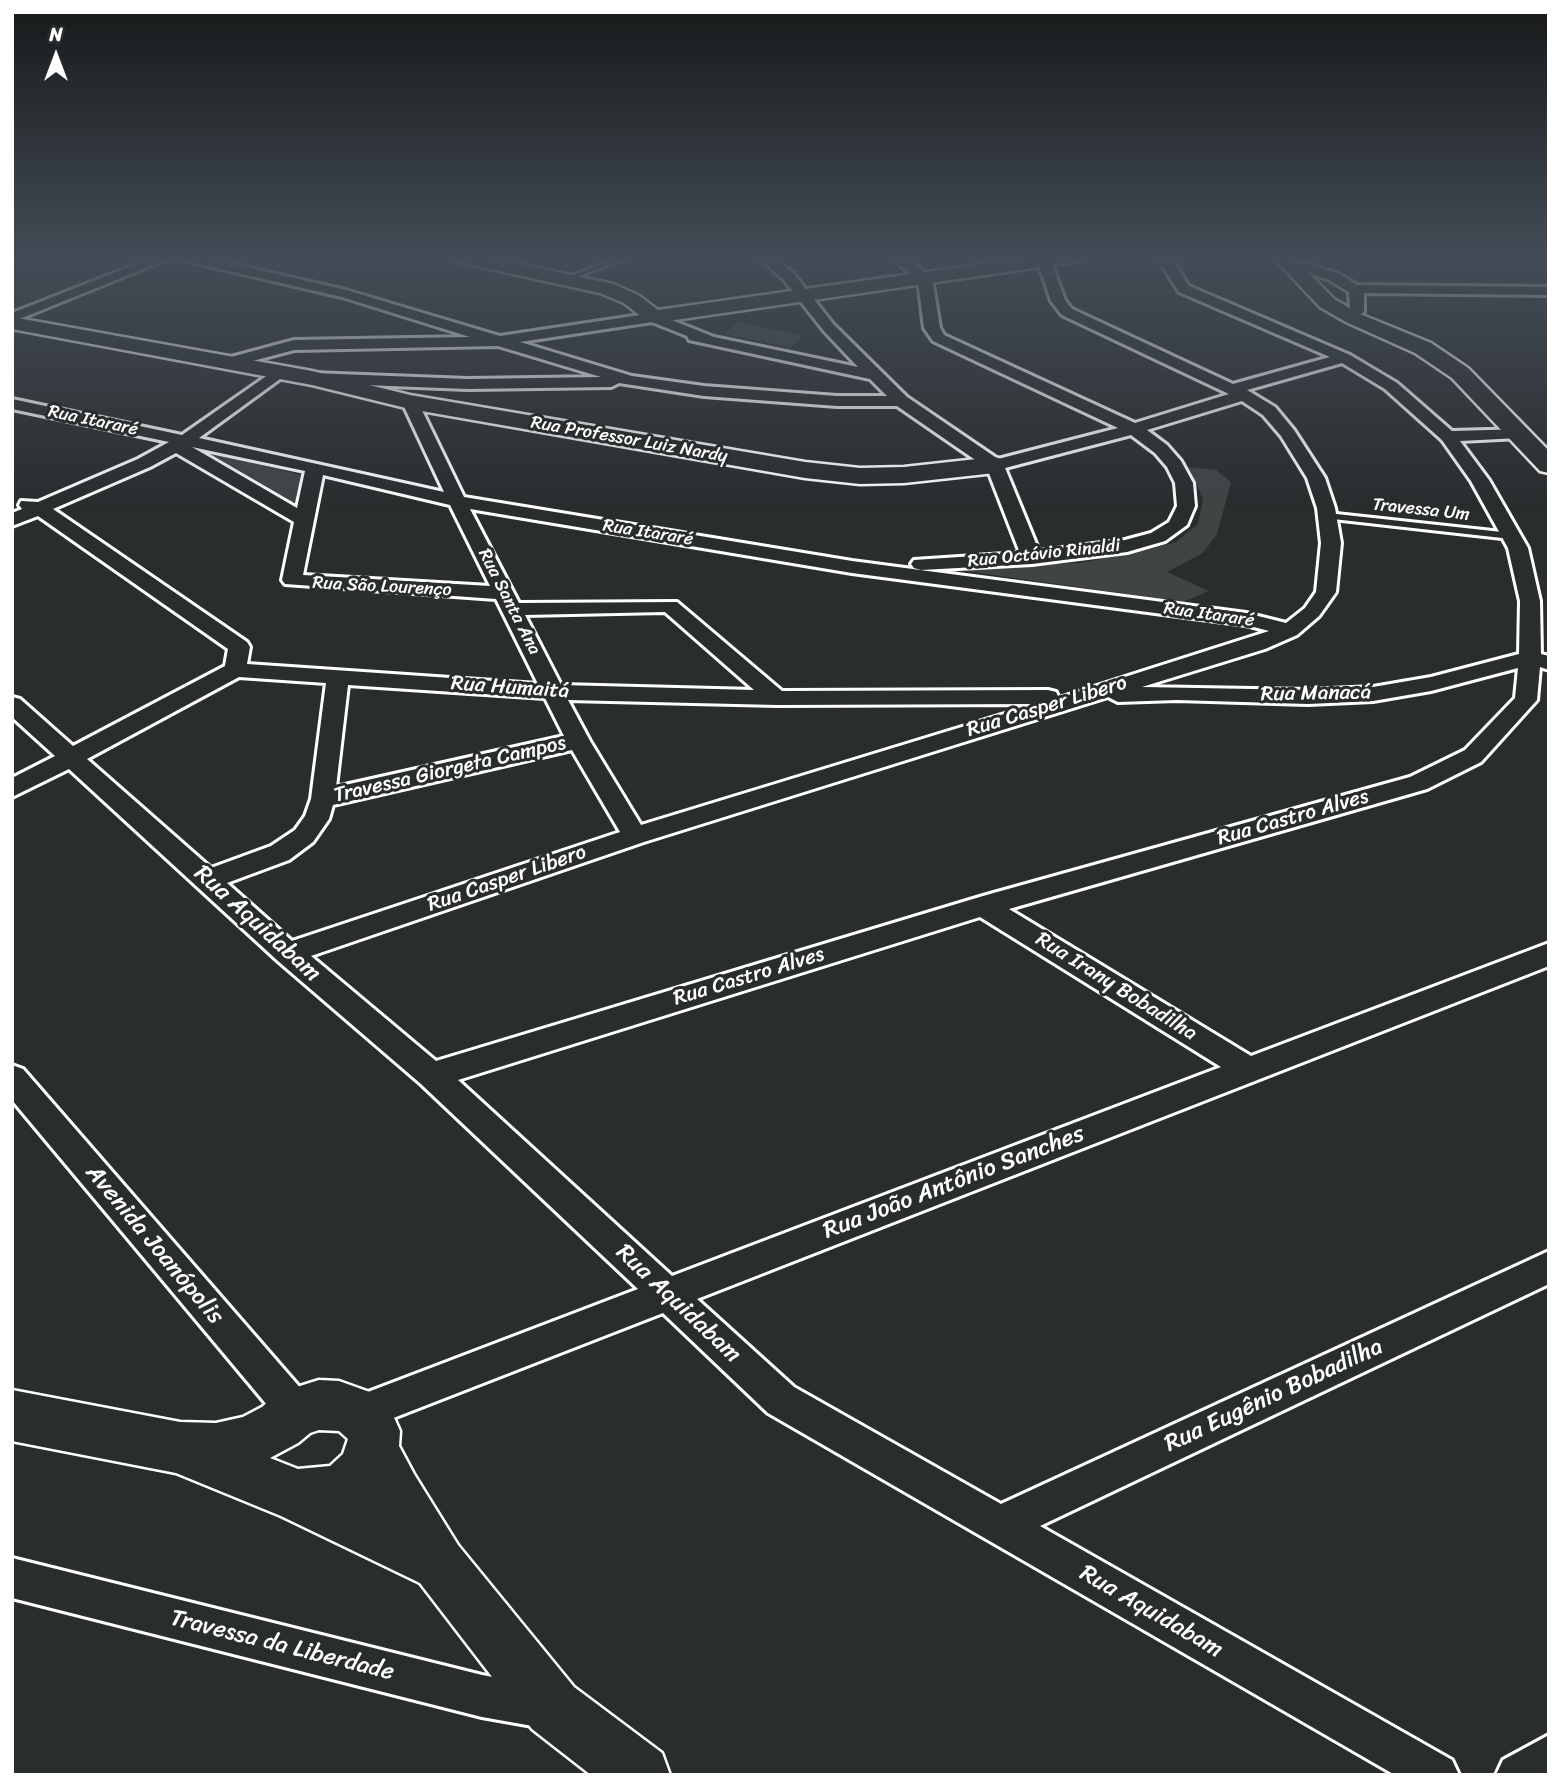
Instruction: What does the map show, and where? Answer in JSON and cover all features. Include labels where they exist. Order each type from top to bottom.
[{"type":"main road","name":"Rua Professor Luiz Nardy","points":[[109,339],[312,378],[410,402],[805,470],[860,476],[995,465]]},
{"type":"main road","points":[[1403,339],[1423,348],[1460,373],[1549,466]]},
{"type":"main road","points":[[1421,339],[1458,359],[1494,390],[1549,445]]},
{"type":"main road","points":[[12,1415],[180,1448],[216,1449],[250,1441],[288,1418],[319,1405],[339,1406],[367,1432],[395,1493],[439,1564],[553,1708],[640,1775]]},
{"type":"main road","points":[[288,1418],[268,1446],[263,1463],[286,1492],[321,1495],[345,1488],[362,1473],[367,1432]]},
{"type":"main road","points":[[180,1448],[286,1492],[439,1564]]},
{"type":"street","points":[[494,339],[630,381]]},
{"type":"street","points":[[226,363],[294,345],[510,339]]},
{"type":"street","points":[[706,339],[875,375]]},
{"type":"street","points":[[776,354],[800,355],[816,352],[830,339]]},
{"type":"street","points":[[840,339],[901,401],[995,465],[1032,558]]},
{"type":"street","name":"Rua Octávio Rinaldi","points":[[852,567],[1032,558],[1127,546],[1158,537],[1177,525],[1186,506],[1184,483],[1175,465],[1161,449],[1134,429],[1056,391],[946,344],[942,339]]},
{"type":"street","name":"Rua Casper Libero","points":[[288,953],[635,836],[1078,697],[1257,644],[1290,630],[1312,612],[1326,592],[1331,543],[1327,516],[1316,478],[1288,434],[1269,411],[1239,392],[1126,339]]},
{"type":"street","name":"Rua Castro Alves","points":[[432,1074],[983,905],[1418,783],[1473,757],[1526,700],[1540,660],[1518,548],[1480,480],[1448,436],[1391,386],[1344,358],[1305,339]]},
{"type":"street","name":"Rua Professor Luiz Nardy","points":[[995,465],[1134,429],[1344,358]]},
{"type":"street","points":[[12,520],[144,463],[180,443],[278,373]]},
{"type":"street","points":[[312,378],[468,384],[630,381],[757,395],[863,402],[901,401]]},
{"type":"street","points":[[440,406],[468,384]]},
{"type":"street","name":"Rua Santa Ana","points":[[410,402],[578,741],[635,836]]},
{"type":"street","name":"Rua Itararé","points":[[12,404],[180,443],[315,468],[457,501],[852,567],[1246,619],[1290,630]]},
{"type":"street","points":[[1448,436],[1520,433]]},
{"type":"street","points":[[180,443],[305,520]]},
{"type":"street","name":"Rua São Lourenço","points":[[315,468],[291,578],[296,582],[508,601],[670,606],[777,698]]},
{"type":"street","points":[[12,501],[39,508],[239,647],[235,670],[12,789]]},
{"type":"street","name":"Rua Manacá","points":[[1078,697],[1177,693],[1308,697],[1373,694],[1540,660]]},
{"type":"street","name":"Rua Humaitá","points":[[235,670],[555,692],[777,698],[1078,697]]},
{"type":"street","points":[[207,880],[280,853],[304,836],[317,819],[323,799],[338,676]]},
{"type":"street","name":"Rua Aquidabam","points":[[12,704],[288,953],[432,1074],[781,1400],[1437,1775]]},
{"type":"street","name":"Travessa Giorgeta Campos","points":[[323,799],[578,741]]},
{"type":"street","name":"Rua Irany Bobadilha","points":[[983,905],[1248,1069]]},
{"type":"street","name":"Rua João Antônio Sanches","points":[[367,1432],[667,1294],[1549,954]]},
{"type":"street","name":"Avenida Joanópolis","points":[[12,1078],[288,1418]]},
{"type":"street","name":"Rua Eugênio Bobadilha","points":[[1000,1525],[1549,1267]]},
{"type":"street","name":"Travessa da Liberdade","points":[[12,1578],[482,1696],[553,1708]]},
{"type":"street","points":[[1518,1775],[1549,1756]]},
{"type":"lane","name":"Travessa Um","points":[[1327,516],[1511,536]]},
{"type":"shaded area","points":[[749,339],[799,339],[790,348]]},
{"type":"shaded area","points":[[207,451],[301,475],[298,510],[205,455]]},
{"type":"shaded area","points":[[1189,467],[1216,470],[1231,482],[1217,534],[1203,553],[1167,572],[1209,591],[1183,602],[944,568],[1080,563],[1176,542],[1198,524],[1203,499]]}]
